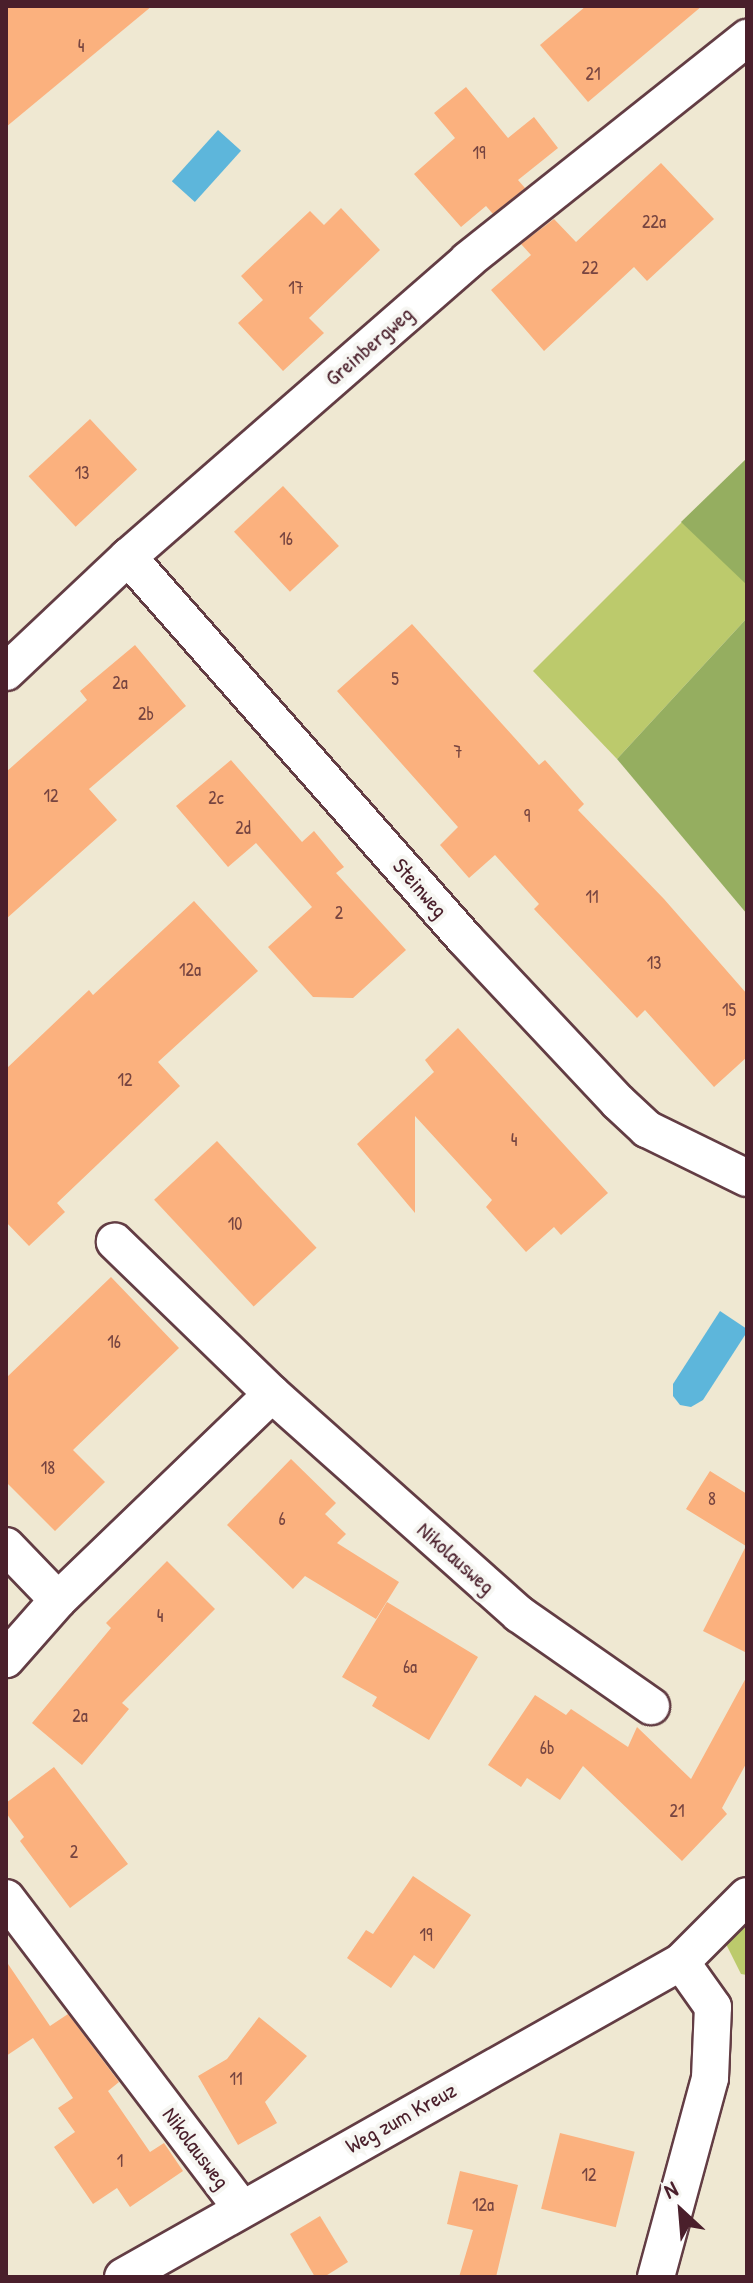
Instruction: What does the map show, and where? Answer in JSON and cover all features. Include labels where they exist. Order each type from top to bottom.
[{"type":"street","name":"Greinbergweg","points":[[6,672],[128,557],[468,260],[747,38]]},
{"type":"street","name":"Steinweg","points":[[128,557],[464,938],[618,1102],[647,1129],[747,1178]]},
{"type":"street","name":"Nikolausweg","points":[[115,1242],[272,1394],[519,1614],[651,1706]]},
{"type":"street","points":[[6,1659],[58,1600],[272,1394]]},
{"type":"street","points":[[6,1546],[58,1600]]},
{"type":"street","name":"Weg zum Kreuz","points":[[123,2277],[681,1962],[747,1896]]},
{"type":"street","name":"Nikolausweg","points":[[6,1898],[241,2208]]},
{"type":"street","points":[[656,2277],[710,2078],[713,2007],[681,1962]]},
{"type":"green space","points":[[747,458],[747,585],[681,522]]},
{"type":"green space","points":[[682,522],[747,584],[747,618],[617,759],[533,671]]},
{"type":"green space","points":[[747,618],[747,914],[617,759]]},
{"type":"green space","points":[[747,1908],[747,1975],[741,1974],[722,1936]]},
{"type":"water","points":[[218,130],[241,151],[195,202],[172,181]]},
{"type":"water","points":[[720,1311],[747,1332],[703,1400],[691,1407],[680,1405],[673,1396],[673,1384]]},
{"type":"building","points":[[6,6],[152,6],[6,127]]},
{"type":"building","points":[[586,6],[702,6],[588,102],[540,45]]},
{"type":"building","points":[[466,87],[508,138],[534,117],[558,148],[518,180],[525,188],[493,214],[486,206],[461,227],[414,174],[455,138],[434,113]]},
{"type":"building","points":[[661,163],[714,219],[647,281],[634,267],[544,351],[491,290],[531,255],[521,244],[554,219],[576,242]]},
{"type":"building","points":[[341,208],[380,250],[309,318],[324,333],[283,371],[238,323],[263,300],[241,276],[310,211],[324,225]]},
{"type":"building","points":[[90,419],[137,469],[76,527],[29,476]]},
{"type":"building","points":[[283,486],[339,546],[290,592],[234,532]]},
{"type":"building","points":[[412,624],[539,765],[545,760],[584,804],[578,810],[664,899],[747,994],[747,1057],[714,1087],[645,1010],[637,1018],[534,909],[539,904],[495,855],[469,878],[440,845],[458,827],[337,691]]},
{"type":"building","points":[[135,645],[186,706],[89,789],[117,820],[6,919],[6,772],[87,700],[80,691]]},
{"type":"building","points":[[231,760],[302,842],[314,831],[344,867],[336,873],[406,950],[353,998],[313,997],[268,947],[312,907],[256,843],[228,867],[176,806]]},
{"type":"building","points":[[194,901],[258,971],[158,1062],[180,1086],[57,1203],[65,1212],[29,1246],[6,1222],[6,1069],[89,990],[93,995]]},
{"type":"building","points":[[458,1028],[608,1193],[561,1235],[554,1227],[526,1252],[486,1207],[492,1200],[415,1116],[415,1213],[357,1144],[434,1072],[425,1060]]},
{"type":"building","points":[[217,1141],[317,1248],[254,1306],[154,1200]]},
{"type":"building","points":[[111,1277],[179,1348],[73,1450],[105,1482],[55,1531],[6,1482],[6,1378]]},
{"type":"building","points":[[291,1459],[336,1503],[325,1514],[346,1534],[337,1543],[399,1582],[376,1619],[305,1576],[293,1589],[227,1525]]},
{"type":"building","points":[[710,1471],[747,1494],[747,1653],[703,1631],[746,1546],[686,1509]]},
{"type":"building","points":[[167,1561],[215,1609],[122,1703],[129,1709],[82,1765],[32,1723],[111,1628],[106,1623]]},
{"type":"building","points":[[387,1602],[478,1657],[429,1740],[372,1706],[377,1697],[342,1677]]},
{"type":"building","points":[[747,1676],[747,1762],[722,1808],[727,1814],[682,1861],[583,1766],[560,1800],[527,1778],[521,1787],[488,1765],[535,1695],[566,1715],[571,1709],[628,1747],[637,1727],[691,1779]]},
{"type":"building","points":[[54,1767],[128,1864],[70,1908],[20,1841],[24,1837],[6,1813],[6,1803]]},
{"type":"building","points":[[413,1876],[471,1915],[434,1969],[414,1955],[391,1988],[347,1958],[366,1930],[373,1934]]},
{"type":"building","points":[[6,1961],[50,2026],[68,2014],[119,2082],[108,2091],[150,2152],[164,2143],[183,2171],[130,2207],[117,2188],[93,2204],[54,2147],[75,2132],[58,2108],[73,2098],[33,2038],[6,2056]]},
{"type":"building","points":[[259,2017],[307,2056],[265,2102],[277,2123],[238,2145],[198,2076],[227,2059]]},
{"type":"building","points":[[560,2133],[635,2152],[616,2227],[541,2209]]},
{"type":"building","points":[[460,2171],[518,2185],[496,2277],[459,2277],[473,2230],[447,2224]]},
{"type":"building","points":[[320,2216],[348,2262],[324,2277],[315,2277],[290,2234]]}]
